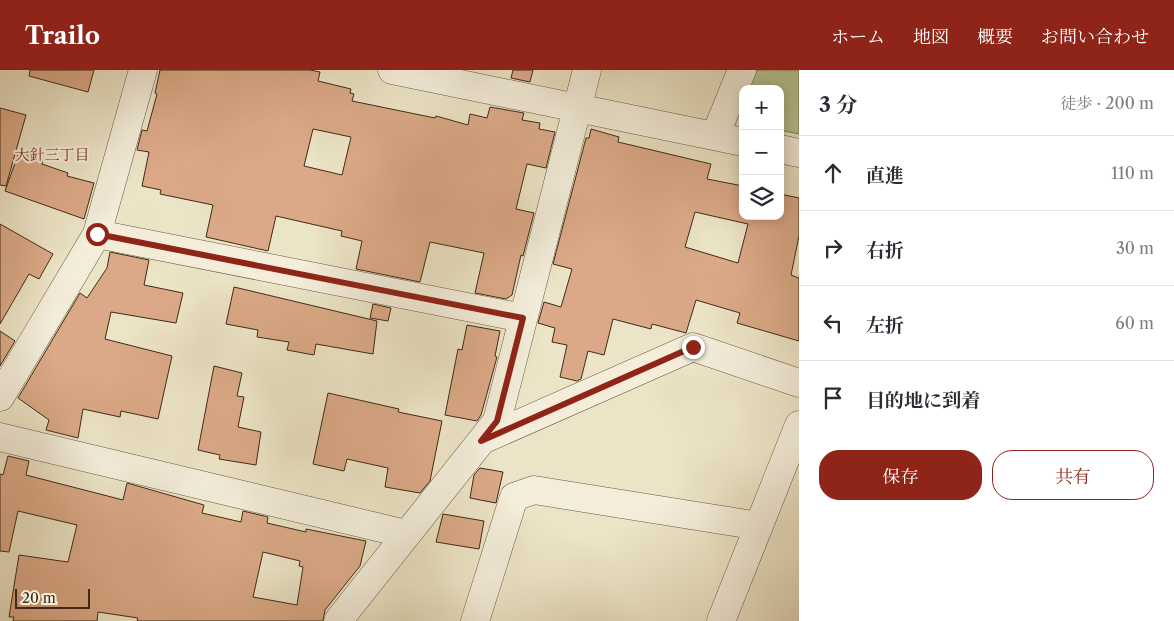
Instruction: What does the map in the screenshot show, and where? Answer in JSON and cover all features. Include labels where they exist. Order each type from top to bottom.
[{"type":"street","points":[[0,397],[97,234],[143,70]]},
{"type":"street","points":[[392,70],[739,141]]},
{"type":"street","points":[[338,621],[497,421],[587,70]]},
{"type":"street","points":[[715,136],[742,70]]},
{"type":"street","points":[[784,151],[799,153]]},
{"type":"street","points":[[97,234],[523,318]]},
{"type":"street","points":[[481,441],[693,347],[799,383]]},
{"type":"street","points":[[721,621],[799,425]]},
{"type":"street","points":[[0,437],[406,534]]},
{"type":"street","points":[[475,621],[514,498],[534,490],[759,526]]},
{"type":"green space","points":[[751,70],[799,70],[799,134],[784,131],[784,85],[745,85]]},
{"type":"building","points":[[30,70],[94,70],[88,92],[29,76]]},
{"type":"building","points":[[160,70],[310,70],[320,72],[318,81],[351,89],[350,93],[354,94],[352,101],[435,118],[436,116],[468,125],[470,114],[487,118],[490,107],[524,113],[522,120],[540,123],[539,129],[555,132],[546,168],[527,164],[516,209],[534,213],[523,256],[521,255],[512,295],[506,299],[475,293],[484,253],[430,242],[420,282],[356,269],[362,241],[341,236],[342,231],[276,216],[268,251],[206,237],[213,205],[160,194],[161,190],[142,186],[149,152],[137,150],[142,130],[147,131],[157,94],[155,93]],"holes":[[[313,129],[351,137],[342,175],[304,166]]]},
{"type":"building","points":[[513,70],[533,70],[530,82],[511,78]]},
{"type":"building","points":[[0,108],[26,115],[6,186],[0,185]]},
{"type":"building","points":[[591,129],[619,137],[618,142],[711,164],[707,179],[739,185],[739,220],[784,220],[784,195],[799,198],[799,236],[791,275],[799,278],[799,341],[737,323],[740,313],[696,300],[686,333],[652,324],[651,329],[613,319],[604,355],[588,351],[581,379],[577,381],[560,377],[567,345],[552,342],[555,328],[538,323],[544,302],[561,307],[572,269],[553,264],[586,138],[589,138]],"holes":[[[695,212],[748,224],[738,263],[685,247]]]},
{"type":"building","points":[[19,152],[43,160],[42,164],[68,173],[67,176],[94,183],[84,219],[5,191]]},
{"type":"building","points":[[0,224],[53,254],[39,279],[29,274],[0,324]]},
{"type":"building","points":[[110,252],[149,260],[144,285],[183,293],[176,323],[111,312],[105,339],[172,356],[158,419],[121,411],[120,417],[83,409],[78,438],[46,430],[49,420],[18,398],[80,293],[87,298],[107,268]]},
{"type":"building","points":[[234,287],[377,321],[373,354],[316,344],[314,355],[287,350],[289,342],[257,337],[258,330],[226,324]]},
{"type":"building","points":[[373,304],[391,308],[388,321],[370,318]]},
{"type":"building","points":[[467,325],[500,331],[495,356],[497,357],[481,415],[477,421],[445,415],[458,349],[462,350]]},
{"type":"building","points":[[0,331],[15,341],[0,366]]},
{"type":"building","points":[[214,366],[242,373],[237,396],[244,397],[238,427],[261,432],[256,465],[219,459],[220,455],[198,450]]},
{"type":"building","points":[[328,393],[399,409],[398,412],[442,421],[430,481],[420,493],[385,487],[388,468],[347,459],[344,471],[313,464]]},
{"type":"building","points":[[8,456],[29,461],[26,475],[123,500],[127,483],[204,505],[202,513],[241,522],[243,511],[268,517],[267,523],[306,532],[306,529],[366,541],[360,566],[325,610],[323,621],[137,621],[138,618],[98,612],[97,621],[13,621],[14,617],[9,617],[19,555],[68,562],[77,525],[18,511],[9,552],[0,551],[0,474],[3,475]],"holes":[[[263,552],[300,561],[299,566],[303,567],[297,605],[253,597]]]},
{"type":"building","points":[[480,468],[503,472],[496,503],[470,498],[474,475]]},
{"type":"building","points":[[443,514],[484,521],[479,549],[436,542]]},
{"type":"district","name":"大針三丁目","points":[[52,154]]},
{"type":"route","points":[[97,234],[523,318],[497,421],[481,441],[693,347]]}]
